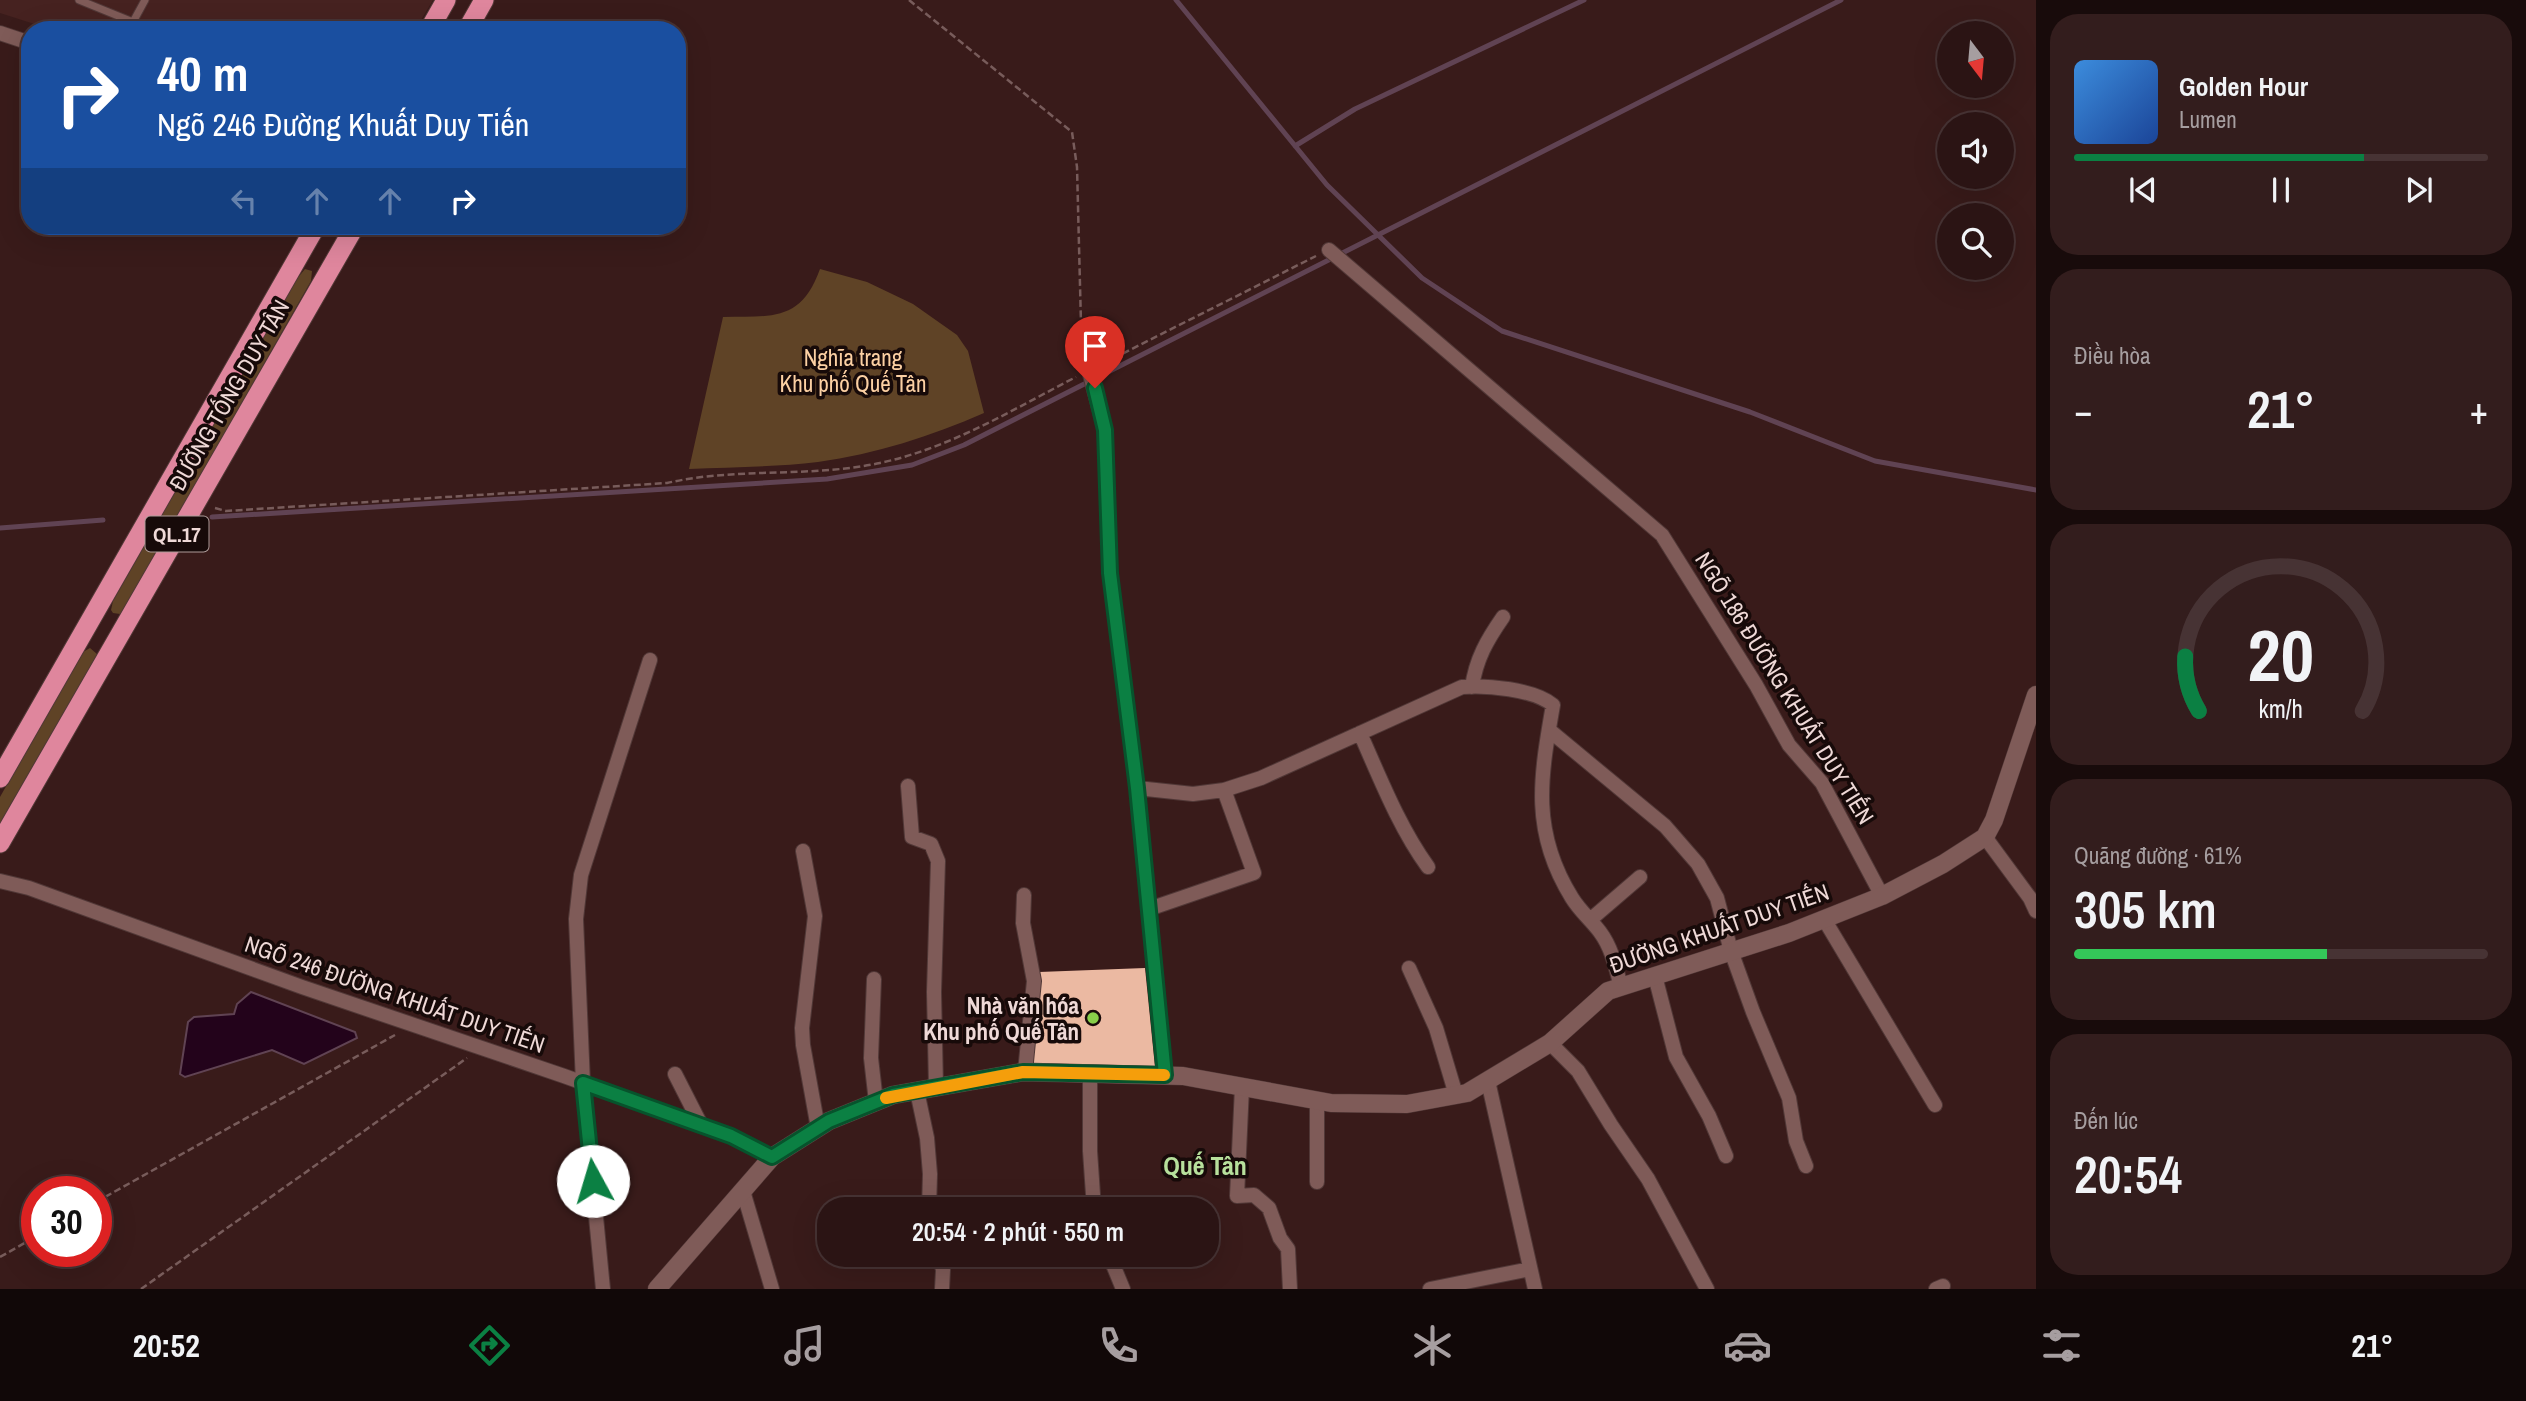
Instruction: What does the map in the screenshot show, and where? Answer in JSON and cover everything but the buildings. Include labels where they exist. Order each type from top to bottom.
[{"type":"highway","points":[[434,21],[446,0]]},
{"type":"highway","points":[[472,21],[484,0]]},
{"type":"highway","name":"ĐƯỜNG TỐNG DUY TÂN","points":[[0,778],[311,235]]},
{"type":"highway","name":"ĐƯỜNG TỐNG DUY TÂN","points":[[0,843],[350,235]]},
{"type":"highway","points":[[89,622],[118,638]]},
{"type":"main road","points":[[1985,837],[1994,820],[2036,695]]},
{"type":"main road","name":"ĐƯỜNG KHUẤT DUY TIẾN","points":[[661,1287],[772,1157],[818,1128],[893,1095],[1025,1072],[1183,1076],[1331,1103],[1407,1104],[1467,1093],[1549,1043],[1608,991],[1789,933],[1882,896],[1943,864],[1985,837]]},
{"type":"street","points":[[0,33],[21,40]]},
{"type":"street","name":"NGÕ 186 ĐƯỜNG KHUẤT DUY TIẾN","points":[[1335,255],[1669,543],[1756,685],[1789,745],[1822,783],[1882,896]]},
{"type":"street","points":[[1092,378],[1105,430],[1110,573],[1137,788],[1165,1075]]},
{"type":"street","points":[[1472,687],[1475,665],[1486,641],[1503,617]]},
{"type":"street","points":[[603,1289],[583,1083],[576,919],[581,875],[650,660]]},
{"type":"street","points":[[1137,788],[1193,794],[1224,790],[1261,778],[1462,687],[1479,686],[1543,697],[1553,705],[1542,790],[1544,832],[1555,868],[1574,901],[1601,933],[1611,952],[1621,987]]},
{"type":"street","points":[[1549,730],[1665,826],[1698,864],[1717,898],[1731,951],[1765,1044],[1789,1098],[1796,1141],[1806,1166]]},
{"type":"street","points":[[1360,733],[1382,784],[1419,854],[1429,867]]},
{"type":"street","points":[[908,786],[912,837],[931,844],[938,861],[934,992],[936,1087]]},
{"type":"street","points":[[1149,909],[1254,873],[1224,790]]},
{"type":"street","points":[[1985,837],[2030,898],[2036,911]]},
{"type":"street","points":[[803,850],[814,916],[802,1028],[818,1128]]},
{"type":"street","points":[[1590,920],[1640,877]]},
{"type":"street","name":"NGÕ 246 ĐƯỜNG KHUẤT DUY TIẾN","points":[[0,881],[29,888],[701,1125],[731,1136],[772,1157]]},
{"type":"street","points":[[1024,895],[1023,923],[1034,981],[1025,1072]]},
{"type":"street","points":[[1824,919],[1935,1105]]},
{"type":"street","points":[[1409,968],[1436,1028],[1456,1095]]},
{"type":"street","points":[[1654,976],[1676,1057],[1709,1116],[1726,1156]]},
{"type":"street","points":[[874,979],[871,1058],[876,1102]]},
{"type":"street","points":[[1549,1043],[1578,1071],[1648,1179],[1707,1289]]},
{"type":"street","points":[[675,1073],[701,1125]]},
{"type":"street","points":[[1090,1074],[1093,1197]]},
{"type":"street","points":[[1488,1081],[1535,1289]]},
{"type":"street","points":[[1242,1087],[1237,1196],[1254,1195],[1269,1208],[1280,1238],[1289,1249],[1290,1289]]},
{"type":"street","points":[[917,1091],[927,1138],[929,1197]]},
{"type":"street","points":[[1317,1101],[1317,1182]]},
{"type":"street","points":[[743,1191],[772,1289]]},
{"type":"street","points":[[942,1267],[942,1289]]},
{"type":"street","points":[[1114,1267],[1123,1289]]},
{"type":"street","points":[[1430,1289],[1531,1269]]},
{"type":"lane","points":[[79,0],[131,21]]},
{"type":"lane","points":[[134,21],[145,0]]},
{"type":"path","points":[[909,0],[1072,132],[1077,167],[1081,324],[1083,345],[1092,378]]},
{"type":"path","points":[[197,499],[226,511],[667,483],[691,478],[822,471],[880,463],[939,447],[1092,378],[1335,255]]},
{"type":"path","points":[[112,1193],[414,1025]]},
{"type":"path","points":[[142,1289],[481,1048]]},
{"type":"path","points":[[0,1257],[21,1245]]},
{"type":"shaded area","points":[[0,0],[433,0],[420,21],[25,21],[0,13]]},
{"type":"shaded area","points":[[251,992],[355,1032],[357,1038],[304,1064],[272,1050],[185,1077],[180,1074],[188,1022],[194,1017],[234,1014],[237,1004]]},
{"type":"green space","points":[[305,269],[312,271],[311,281],[124,610],[120,614],[113,613],[113,601],[295,281]]},
{"type":"green space","name":"Nghĩa trang Khu phố Quế Tân","points":[[820,269],[867,282],[913,304],[957,335],[968,351],[984,413],[903,443],[840,459],[786,465],[689,469],[723,317],[756,317],[794,307],[804,299]]},
{"type":"green space","points":[[90,648],[97,654],[96,659],[0,827],[0,797],[76,663],[83,652]]},
{"type":"waterway","points":[[1176,0],[1327,185],[1422,278],[1502,331],[1750,412],[1875,461],[2036,490]]},
{"type":"waterway","points":[[1295,146],[1355,109],[1584,0]]},
{"type":"waterway","points":[[212,517],[827,479],[912,465],[964,445],[1841,0]]},
{"type":"waterway","points":[[0,528],[103,520]]},
{"type":"slow traffic","points":[[886,1098],[1023,1072],[1164,1075]]},
{"type":"place","name":"Nhà văn hóa Khu phố Quế Tân","points":[[1093,1018]]},
{"type":"district","name":"Quế Tân","points":[[1205,1165]]},
{"type":"route","points":[[593,1181],[583,1083],[731,1136],[772,1157],[829,1121],[893,1095],[1023,1072],[1165,1075],[1137,788],[1110,573],[1104,420],[1095,388]]}]
